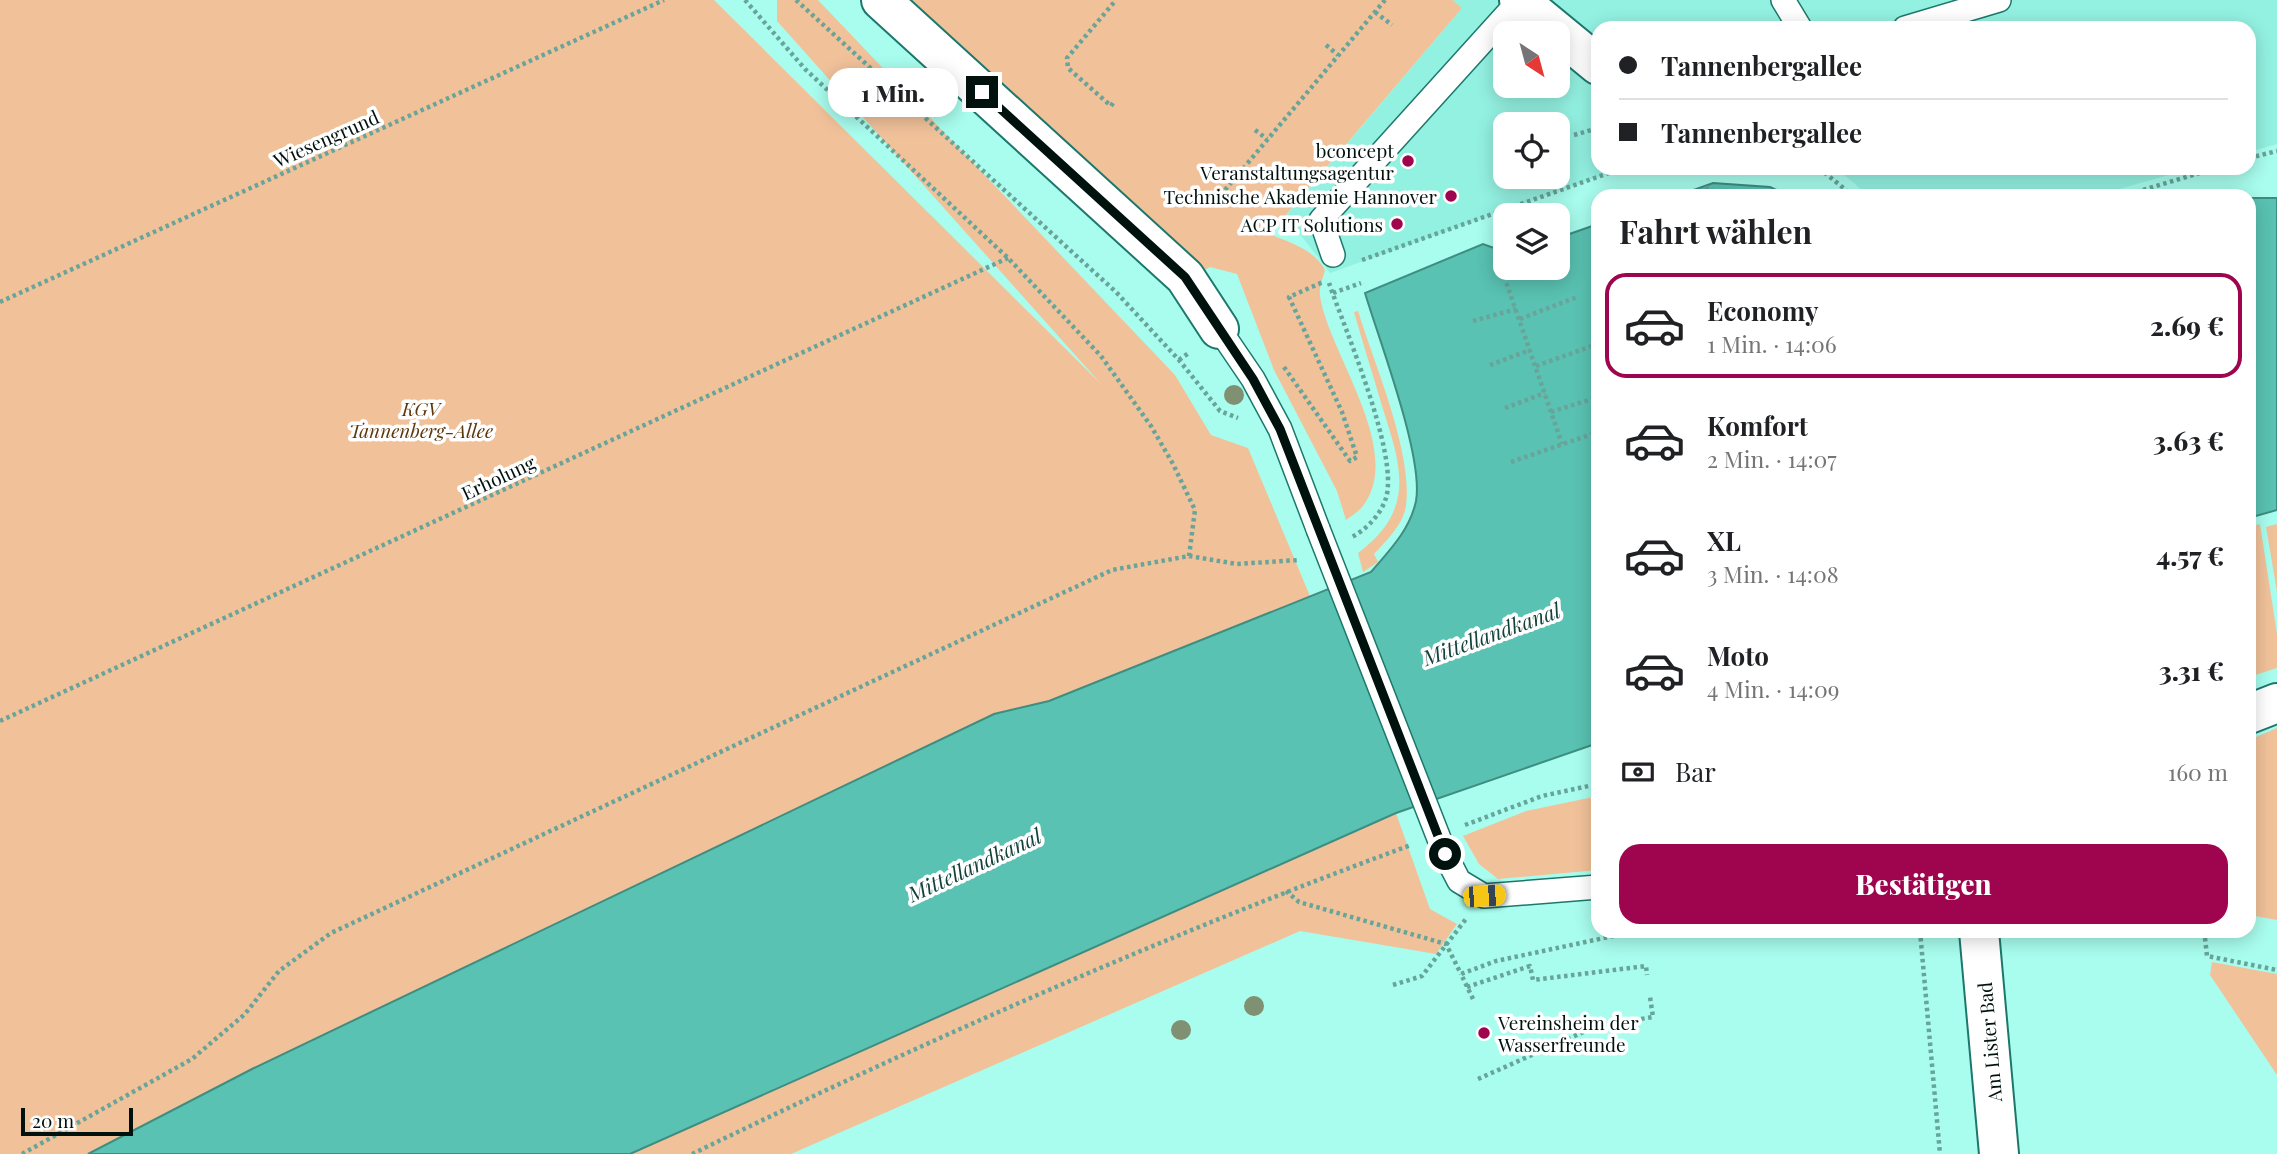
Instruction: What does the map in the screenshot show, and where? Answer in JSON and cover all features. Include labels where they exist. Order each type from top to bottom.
[{"type":"street","points":[[881,0],[1185,277],[1219,329]]},
{"type":"street","points":[[1519,0],[1591,59]]},
{"type":"street","points":[[2256,711],[2277,703]]},
{"type":"street","name":"Am Lister Bad","points":[[1980,938],[1999,1154]]},
{"type":"lane","points":[[1333,255],[1321,220],[1519,0]]},
{"type":"lane","points":[[1783,0],[1796,21]]},
{"type":"lane","points":[[1928,21],[1999,0]]},
{"type":"lane","points":[[1219,329],[1253,379],[1280,429],[1445,854],[1459,881],[1484,896],[1591,888]]},
{"type":"path","name":"Wiesengrund","points":[[0,302],[664,0]]},
{"type":"path","points":[[745,0],[805,69],[1008,258],[1101,356],[1151,426],[1195,510],[1189,556]]},
{"type":"path","points":[[796,0],[1116,292],[1179,360],[1220,411],[1255,425],[1280,429]]},
{"type":"path","points":[[1105,0],[1114,2],[1067,58],[1068,68],[1111,106],[1113,103]]},
{"type":"path","points":[[1224,190],[1385,0]]},
{"type":"path","points":[[1375,12],[1392,25]]},
{"type":"path","points":[[1326,45],[1338,55]]},
{"type":"path","points":[[1255,130],[1267,139]]},
{"type":"path","points":[[1574,135],[1591,130]]},
{"type":"path","points":[[2256,156],[2277,151]]},
{"type":"path","points":[[1361,260],[1603,175]]},
{"type":"path","points":[[1828,175],[1844,189]]},
{"type":"path","points":[[2146,189],[2193,175]]},
{"type":"path","name":"Erholung","points":[[0,721],[1008,258]]},
{"type":"path","points":[[1283,366],[1350,461],[1357,457],[1342,412],[1289,297],[1328,279],[1380,430],[1390,475],[1386,499],[1377,516],[1362,531],[1344,541]]},
{"type":"path","points":[[1506,280],[1562,444]]},
{"type":"path","points":[[1333,293],[1361,284]]},
{"type":"path","points":[[1520,319],[1577,298]]},
{"type":"path","points":[[1473,321],[1516,310]]},
{"type":"path","points":[[1536,366],[1591,346]]},
{"type":"path","points":[[1490,365],[1530,350]]},
{"type":"path","points":[[1505,408],[1545,393]]},
{"type":"path","points":[[1552,412],[1591,399]]},
{"type":"path","points":[[1511,462],[1591,434]]},
{"type":"path","points":[[22,1154],[192,1059],[245,1014],[279,971],[331,933],[1112,570],[1189,556],[1257,564],[1295,562],[1307,557]]},
{"type":"path","points":[[1452,829],[1542,796],[1591,786]]},
{"type":"path","points":[[692,1154],[1019,1003],[1286,891],[1414,844]]},
{"type":"path","points":[[1286,891],[1299,902],[1447,944],[1473,999]]},
{"type":"path","points":[[1461,974],[1496,961],[1604,938]]},
{"type":"path","points":[[1921,938],[1940,1154]]},
{"type":"path","points":[[2205,938],[2207,956],[2277,970]]},
{"type":"path","points":[[1393,985],[1422,976],[1447,944]]},
{"type":"path","points":[[1467,987],[1530,966],[1533,980],[1646,966],[1647,975]]},
{"type":"path","points":[[1478,1079],[1597,1026],[1653,1017],[1650,997]]},
{"type":"shaded area","points":[[1453,0],[2277,0],[2277,144],[2256,150],[2256,21],[1591,21],[1591,175],[1603,175],[1570,187],[1570,112],[1493,112],[1493,189],[1564,189],[1525,203],[1493,203],[1493,215],[1330,273],[1286,216],[1462,8]]},
{"type":"shaded area","points":[[1844,175],[2168,175],[2120,189],[1861,189]]},
{"type":"green space","name":"KGV Tannenberg-Allee","points":[[0,0],[714,0],[1101,384],[777,21],[777,0],[818,0],[1175,375],[1211,435],[1248,448],[1310,596],[1049,701],[994,714],[254,1068],[88,1154],[0,1154]]},
{"type":"green space","points":[[906,0],[1453,0],[1462,8],[1270,234],[1308,252],[1325,270],[1320,296],[1326,319],[1361,402],[1375,458],[1374,483],[1363,506],[1357,512],[1346,520],[1337,491],[1274,370],[1237,274],[1210,267],[1200,273]]},
{"type":"green space","points":[[1358,311],[1398,434],[1407,484],[1402,519],[1374,554],[1378,562],[1363,572],[1358,553],[1377,537],[1389,520],[1397,503],[1399,486],[1395,448],[1354,312]]},
{"type":"green space","points":[[2260,524],[2277,634],[2277,668],[2256,675],[2256,525]]},
{"type":"green space","points":[[2277,524],[2277,592],[2266,527]]},
{"type":"green space","points":[[2277,728],[2277,920],[2256,916],[2256,737]]},
{"type":"green space","points":[[1591,797],[1591,871],[1498,879],[1479,864],[1463,836],[1526,811]]},
{"type":"green space","points":[[1396,813],[1430,909],[1457,924],[1436,954],[1300,931],[791,1154],[630,1154]]},
{"type":"green space","points":[[2212,962],[2277,974],[2277,1075],[2210,975]]},
{"type":"water","points":[[1713,183],[1774,189],[1696,189]]},
{"type":"water","points":[[2256,198],[2277,198],[2277,510],[2256,516]]},
{"type":"water","name":"Mittellandkanal","points":[[1591,226],[1591,745],[1396,813],[630,1154],[88,1154],[254,1068],[994,714],[1049,701],[1371,572],[1398,540],[1409,521],[1416,501],[1417,481],[1407,428],[1365,293],[1483,244],[1493,248],[1493,280],[1570,280],[1570,234]]},
{"type":"place","name":"bconcept Veranstaltungsagentur","points":[[1408,161]]},
{"type":"place","name":"Technische Akademie Hannover","points":[[1451,196]]},
{"type":"place","name":"ACP IT Solutions","points":[[1397,224]]},
{"type":"place","name":"Vereinsheim der Wasserfreunde","points":[[1484,1033]]},
{"type":"route","points":[[982,92],[1185,277],[1253,379],[1280,429],[1445,854]]}]
